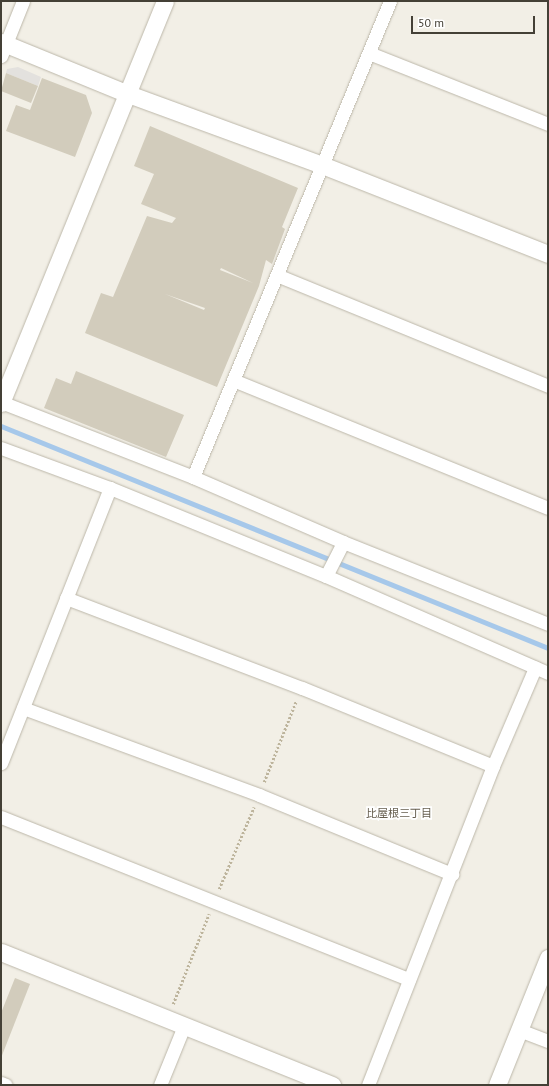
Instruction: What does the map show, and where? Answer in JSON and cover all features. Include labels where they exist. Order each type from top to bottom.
[{"type":"street","points":[[23,1],[3,48],[322,165],[548,254]]},
{"type":"street","points":[[165,1],[1,402],[193,477],[343,542],[548,624]]},
{"type":"street","points":[[193,477],[233,380],[279,276],[322,165],[390,1]]},
{"type":"street","points":[[369,53],[548,124]]},
{"type":"street","points":[[279,276],[548,386]]},
{"type":"street","points":[[233,380],[548,508]]},
{"type":"street","points":[[1,448],[110,488],[326,576],[548,673]]},
{"type":"street","points":[[1,763],[110,488]]},
{"type":"street","points":[[326,576],[343,542]]},
{"type":"street","points":[[66,598],[302,688],[493,766]]},
{"type":"street","points":[[368,1085],[452,874],[493,766],[535,668]]},
{"type":"street","points":[[23,708],[259,795],[452,874]]},
{"type":"street","points":[[1,817],[410,979]]},
{"type":"street","points":[[1,952],[332,1085]]},
{"type":"street","points":[[497,1085],[548,958]]},
{"type":"street","points":[[160,1085],[184,1026]]},
{"type":"street","points":[[519,1030],[548,1041]]},
{"type":"street","points":[[1,1083],[6,1085]]},
{"type":"path","points":[[168,1020],[213,902],[259,795],[302,688]]},
{"type":"shaded area","points":[[18,67],[41,77],[38,86],[6,73],[7,69]]},
{"type":"building","points":[[6,73],[38,86],[31,103],[1,91]]},
{"type":"building","points":[[42,78],[86,95],[92,113],[75,157],[6,131],[16,105],[30,110]]},
{"type":"building","points":[[150,126],[298,188],[282,227],[285,229],[272,264],[266,260],[259,286],[217,387],[85,333],[101,293],[113,297],[147,216],[172,223],[176,218],[141,204],[154,174],[134,166]],"holes":[[[221,268],[253,283],[220,270]],[[165,294],[205,308],[204,310]]]},
{"type":"building","points":[[76,371],[184,415],[166,457],[44,408],[56,378],[71,384]]},
{"type":"building","points":[[15,978],[30,984],[1,1058],[1,1013]]},
{"type":"waterway","points":[[1,426],[548,648]]},
{"type":"district","name":"比屋根三丁目","points":[[399,813]]}]
